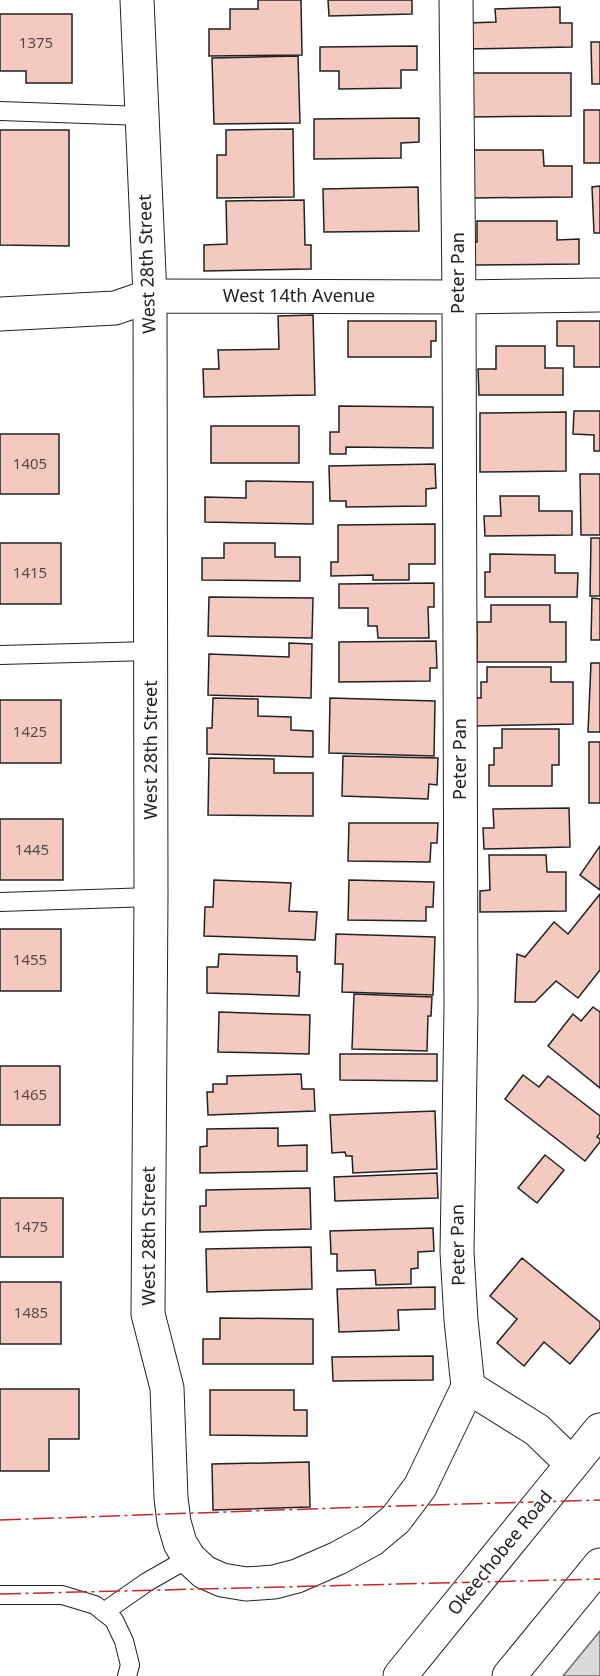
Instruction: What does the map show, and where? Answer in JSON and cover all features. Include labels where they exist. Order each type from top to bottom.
[{"type":"main road","name":"West 28th Street","points":[[137,0],[150,296],[151,897],[148,1314],[167,1388],[174,1522],[180,1543],[189,1558]]},
{"type":"main road","name":"Peter Pan","points":[[456,0],[461,1008],[457,1252],[468,1387]]},
{"type":"main road","name":"West 14th Avenue","points":[[0,314],[115,308],[150,296],[600,295]]},
{"type":"main road","points":[[189,1558],[204,1572],[222,1580],[246,1584],[274,1582],[307,1572],[371,1540],[396,1519],[420,1487],[468,1387],[537,1430],[572,1464]]},
{"type":"main road","name":"Okeechobee Road","points":[[400,1676],[600,1430]]},
{"type":"main road","points":[[509,1676],[600,1565]]},
{"type":"lane","points":[[0,111],[142,116]]},
{"type":"lane","points":[[0,655],[150,651]]},
{"type":"lane","points":[[0,902],[151,897]]},
{"type":"lane","points":[[104,1612],[147,1582],[189,1558]]},
{"type":"lane","points":[[0,1595],[62,1595],[94,1605],[114,1620],[124,1641],[130,1665],[128,1676]]},
{"type":"shaded area","points":[[600,1631],[600,1676],[563,1676]]},
{"type":"building","points":[[258,0],[301,0],[302,55],[209,56],[209,29],[230,29],[230,9],[258,9]]},
{"type":"building","points":[[328,0],[412,0],[412,14],[329,16]]},
{"type":"building","points":[[560,7],[560,23],[572,23],[572,47],[467,49],[467,23],[496,22],[495,9]]},
{"type":"building","points":[[0,14],[72,14],[72,83],[26,83],[26,71],[0,71]]},
{"type":"building","points":[[591,42],[600,42],[600,84],[592,84]]},
{"type":"building","points":[[417,46],[417,70],[401,70],[401,88],[339,89],[339,71],[320,71],[320,47]]},
{"type":"building","points":[[298,56],[300,123],[214,124],[212,58]]},
{"type":"building","points":[[470,73],[571,73],[571,116],[470,117]]},
{"type":"building","points":[[584,110],[600,110],[600,163],[584,163]]},
{"type":"building","points":[[419,118],[419,142],[401,143],[401,158],[314,159],[314,119]]},
{"type":"building","points":[[293,129],[294,197],[217,198],[217,155],[226,155],[226,130]]},
{"type":"building","points":[[0,130],[69,130],[69,246],[0,245]]},
{"type":"building","points":[[472,150],[543,150],[544,166],[572,166],[572,197],[472,198]]},
{"type":"building","points":[[600,186],[600,233],[594,233],[592,187]]},
{"type":"building","points":[[418,187],[419,231],[324,232],[323,189]]},
{"type":"building","points":[[304,200],[305,245],[311,245],[311,269],[204,271],[204,245],[227,244],[226,201]]},
{"type":"building","points":[[477,221],[557,221],[557,240],[579,239],[579,264],[474,265],[473,242],[477,242]]},
{"type":"building","points":[[313,315],[315,395],[204,397],[203,369],[219,369],[218,350],[279,349],[278,316]]},
{"type":"building","points":[[348,321],[436,321],[436,341],[431,341],[431,357],[348,357]]},
{"type":"building","points":[[557,321],[600,321],[600,367],[574,367],[574,346],[557,346]]},
{"type":"building","points":[[496,346],[545,346],[545,368],[563,368],[563,395],[479,395],[478,369],[496,369]]},
{"type":"building","points":[[339,406],[433,407],[433,448],[346,447],[346,454],[330,454],[330,432],[339,432]]},
{"type":"building","points":[[574,411],[600,411],[600,451],[594,451],[594,435],[573,434]]},
{"type":"building","points":[[566,412],[566,471],[480,472],[480,413]]},
{"type":"building","points":[[211,426],[299,426],[299,463],[211,463]]},
{"type":"building","points":[[0,434],[59,434],[59,494],[0,494]]},
{"type":"building","points":[[435,464],[436,488],[426,489],[426,506],[346,507],[346,501],[330,501],[329,466]]},
{"type":"building","points":[[580,474],[600,474],[600,535],[581,535]]},
{"type":"building","points":[[246,481],[313,482],[313,524],[205,522],[205,497],[246,498]]},
{"type":"building","points":[[500,496],[539,496],[539,511],[572,511],[572,535],[485,536],[484,516],[501,516]]},
{"type":"building","points":[[435,524],[435,564],[409,564],[409,580],[373,580],[373,575],[331,576],[331,562],[338,562],[338,525]]},
{"type":"building","points":[[591,538],[600,538],[600,596],[590,596]]},
{"type":"building","points":[[0,543],[61,543],[61,604],[0,604]]},
{"type":"building","points":[[224,543],[275,543],[275,557],[300,557],[300,581],[202,580],[202,558],[224,558]]},
{"type":"building","points":[[490,554],[555,555],[555,573],[578,573],[577,597],[485,597],[485,572],[490,572]]},
{"type":"building","points":[[434,583],[434,607],[428,607],[429,638],[378,638],[377,626],[368,626],[368,608],[339,608],[339,584]]},
{"type":"building","points":[[209,597],[313,598],[312,638],[208,636]]},
{"type":"building","points":[[592,598],[600,599],[600,640],[591,640]]},
{"type":"building","points":[[491,605],[550,605],[550,622],[566,622],[566,662],[477,662],[477,622],[491,622]]},
{"type":"building","points":[[436,641],[437,668],[430,668],[430,681],[339,682],[339,642]]},
{"type":"building","points":[[289,643],[312,644],[311,698],[208,695],[209,654],[289,657]]},
{"type":"building","points":[[591,663],[600,663],[600,732],[588,732]]},
{"type":"building","points":[[487,667],[551,667],[551,682],[573,682],[573,724],[473,726],[473,698],[481,698],[481,682],[487,682]]},
{"type":"building","points":[[213,698],[258,699],[258,716],[291,717],[291,730],[313,731],[313,757],[207,754],[207,728],[212,728]]},
{"type":"building","points":[[330,698],[435,701],[434,756],[329,753]]},
{"type":"building","points":[[0,700],[61,700],[61,763],[0,763]]},
{"type":"building","points":[[502,729],[559,729],[559,765],[552,765],[552,786],[489,786],[489,765],[494,765],[494,748],[502,748]]},
{"type":"building","points":[[589,742],[600,742],[600,803],[589,803]]},
{"type":"building","points":[[343,756],[438,758],[437,785],[429,784],[428,799],[342,796]]},
{"type":"building","points":[[209,758],[274,759],[274,773],[313,773],[313,816],[208,815]]},
{"type":"building","points":[[569,808],[570,847],[484,849],[483,828],[494,828],[493,809]]},
{"type":"building","points":[[0,819],[63,819],[63,880],[0,880]]},
{"type":"building","points":[[349,823],[438,823],[437,843],[431,843],[430,862],[348,861]]},
{"type":"building","points":[[600,846],[600,890],[580,875]]},
{"type":"building","points":[[489,855],[546,855],[547,872],[566,872],[566,911],[480,912],[480,891],[490,890]]},
{"type":"building","points":[[214,880],[291,883],[289,911],[317,912],[315,940],[204,936],[205,907],[213,907]]},
{"type":"building","points":[[349,880],[434,882],[433,907],[426,907],[426,921],[348,920]]},
{"type":"building","points":[[600,894],[600,970],[578,998],[556,981],[535,1002],[515,1002],[517,954],[525,957],[554,922],[568,934]]},
{"type":"building","points":[[0,929],[61,929],[61,991],[0,991]]},
{"type":"building","points":[[336,934],[435,937],[433,995],[342,992],[343,964],[335,964]]},
{"type":"building","points":[[219,954],[297,956],[297,972],[300,972],[299,996],[207,993],[207,967],[218,967]]},
{"type":"building","points":[[354,994],[432,997],[431,1016],[428,1016],[427,1051],[352,1049]]},
{"type":"building","points":[[593,1007],[600,1012],[600,1088],[548,1046],[573,1014],[581,1021]]},
{"type":"building","points":[[219,1012],[310,1015],[309,1054],[218,1052]]},
{"type":"building","points":[[340,1054],[437,1054],[437,1081],[340,1080]]},
{"type":"building","points":[[0,1066],[60,1066],[60,1125],[0,1125]]},
{"type":"building","points":[[301,1074],[302,1089],[314,1089],[315,1111],[208,1115],[207,1092],[213,1092],[213,1084],[227,1084],[227,1076]]},
{"type":"building","points":[[523,1075],[539,1087],[548,1076],[600,1116],[600,1133],[597,1137],[600,1142],[585,1161],[505,1099]]},
{"type":"building","points":[[435,1111],[437,1169],[353,1173],[352,1156],[346,1156],[345,1152],[332,1153],[330,1115]]},
{"type":"building","points":[[278,1128],[278,1146],[307,1145],[307,1171],[200,1173],[200,1147],[207,1146],[207,1129]]},
{"type":"building","points":[[545,1155],[564,1170],[537,1203],[518,1188]]},
{"type":"building","points":[[437,1173],[438,1198],[335,1201],[334,1177]]},
{"type":"building","points":[[310,1188],[311,1229],[200,1232],[200,1206],[206,1206],[206,1190]]},
{"type":"building","points":[[0,1198],[63,1198],[63,1257],[0,1257]]},
{"type":"building","points":[[433,1228],[434,1251],[418,1252],[418,1268],[411,1269],[411,1284],[376,1285],[375,1270],[337,1271],[337,1254],[331,1254],[330,1231]]},
{"type":"building","points":[[311,1247],[312,1289],[207,1292],[206,1249]]},
{"type":"building","points":[[522,1258],[600,1322],[600,1328],[570,1364],[544,1342],[524,1366],[497,1343],[517,1319],[490,1296]]},
{"type":"building","points":[[0,1282],[61,1282],[61,1344],[0,1344]]},
{"type":"building","points":[[435,1287],[435,1309],[398,1310],[399,1330],[339,1332],[337,1289]]},
{"type":"building","points":[[220,1318],[313,1319],[313,1364],[203,1364],[203,1339],[220,1339]]},
{"type":"building","points":[[433,1356],[433,1380],[333,1381],[332,1357]]},
{"type":"building","points":[[0,1389],[79,1389],[79,1439],[49,1439],[49,1471],[0,1471]]},
{"type":"building","points":[[210,1390],[294,1390],[294,1410],[307,1410],[307,1436],[210,1435]]},
{"type":"building","points":[[309,1462],[310,1507],[213,1510],[212,1464]]},
{"type":"power","points":[[0,1520],[600,1500]]},
{"type":"power","points":[[0,1594],[600,1579]]}]
